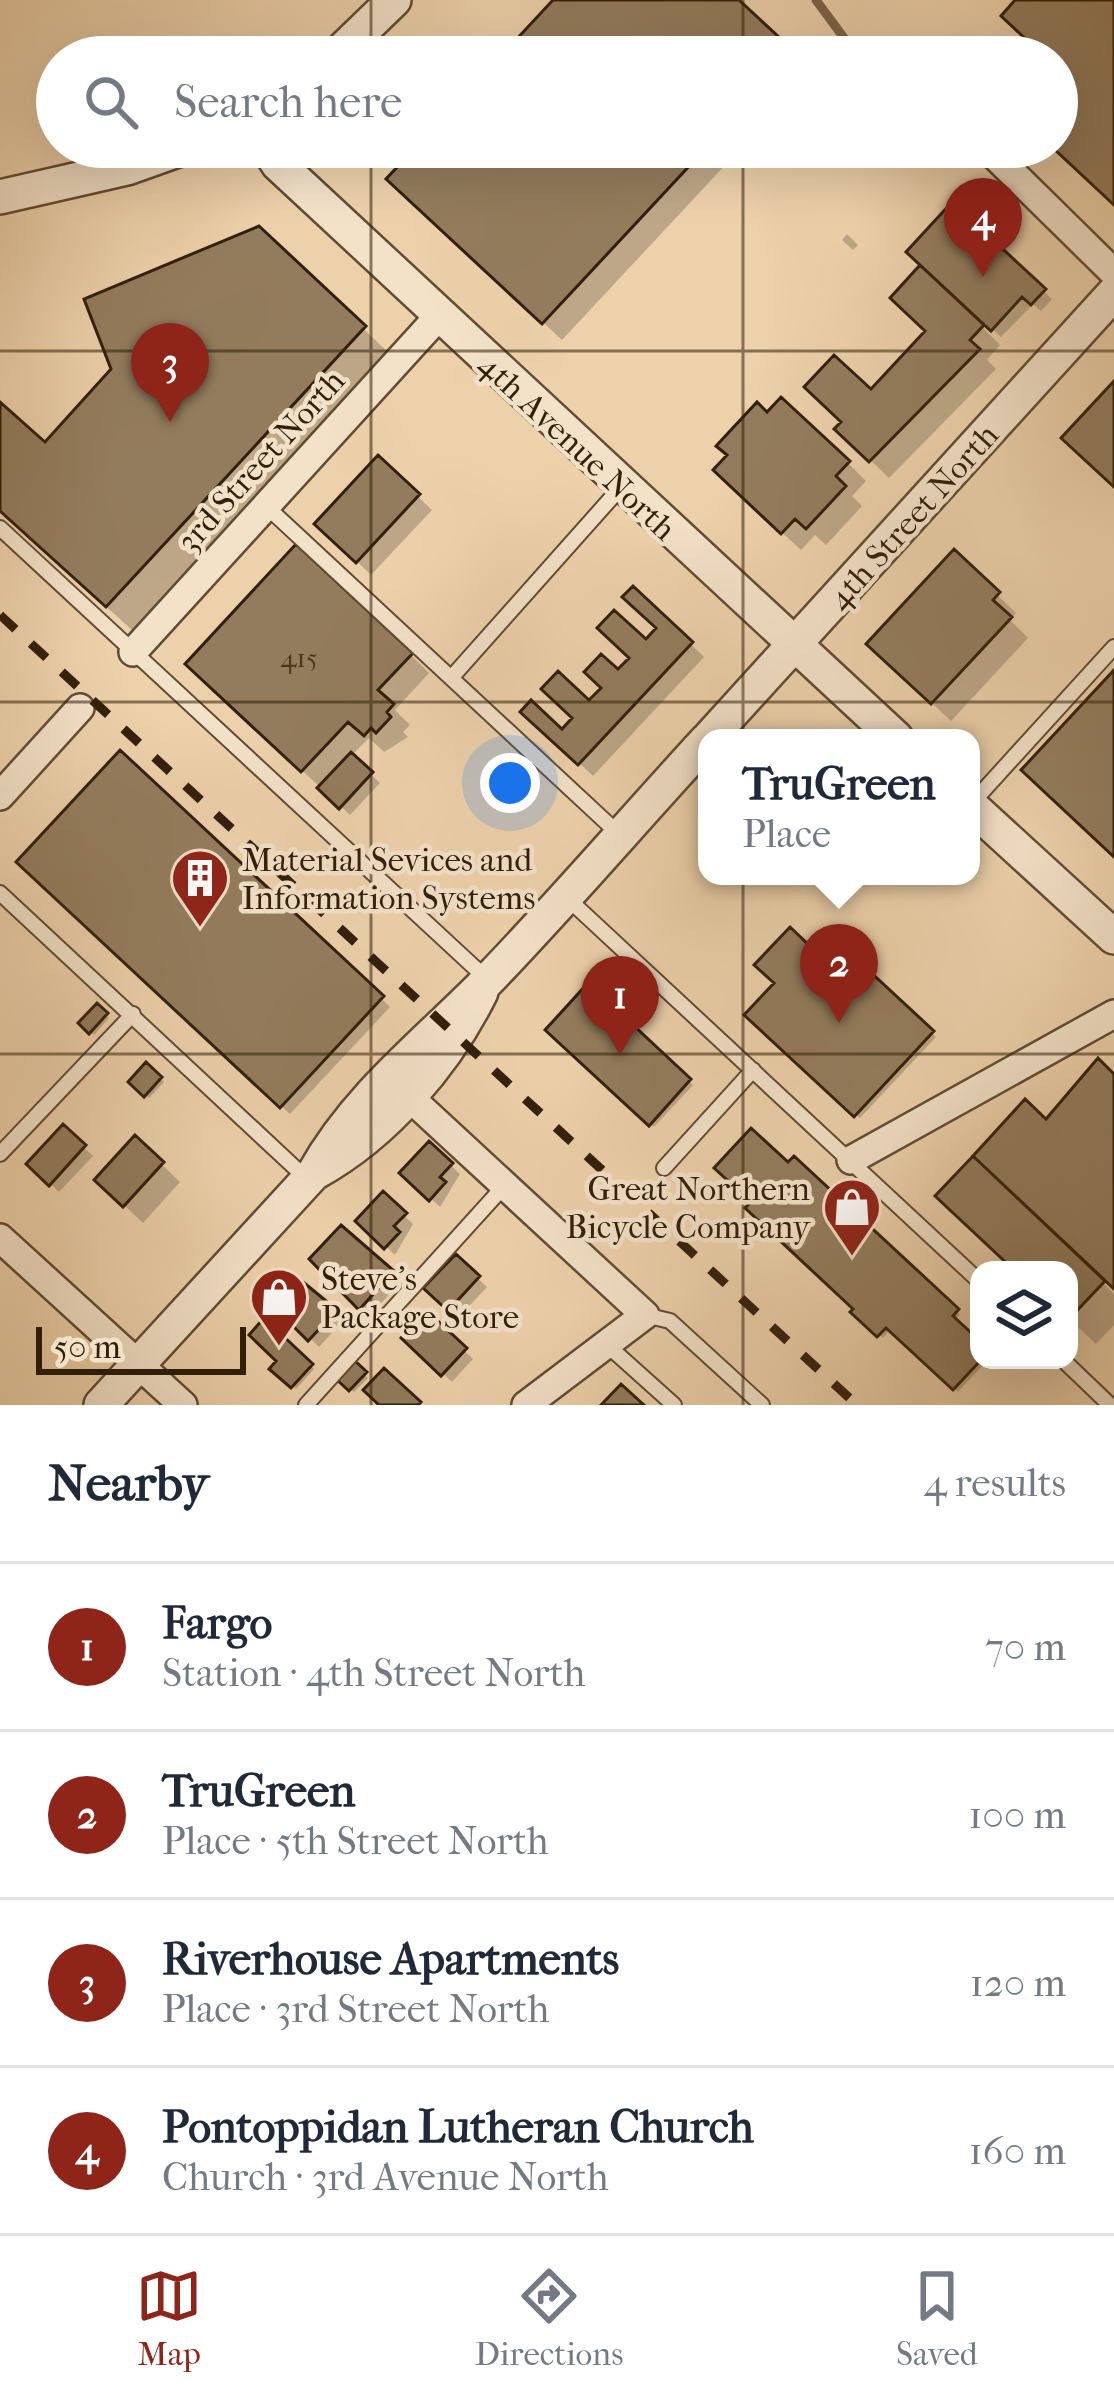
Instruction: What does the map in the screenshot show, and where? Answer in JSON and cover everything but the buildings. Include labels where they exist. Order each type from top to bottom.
[{"type":"street","points":[[357,36],[394,0]]},
{"type":"street","points":[[0,196],[127,168]]},
{"type":"street","name":"4th Avenue North","points":[[282,168],[886,729]]},
{"type":"street","points":[[1007,168],[1114,273]]},
{"type":"street","name":"4th Street North","points":[[717,729],[1114,293]]},
{"type":"street","name":"3rd Street North","points":[[134,652],[439,316]]},
{"type":"street","points":[[0,796],[80,708]]},
{"type":"street","name":"4th Street North","points":[[101,1405],[310,1176],[335,1134],[441,1020],[488,980],[698,750]]},
{"type":"street","points":[[980,814],[1114,938]]},
{"type":"street","name":"4th Street North","points":[[310,1176],[354,1151],[407,1095],[459,1037],[488,980]]},
{"type":"street","points":[[851,1160],[1114,1014]]},
{"type":"street","points":[[407,1095],[645,1315],[526,1405]]},
{"type":"street","points":[[0,1238],[183,1405]]},
{"type":"lane","points":[[451,678],[622,486]]},
{"type":"lane","points":[[266,506],[620,835]]},
{"type":"lane","points":[[0,528],[488,980]]},
{"type":"lane","points":[[980,796],[1114,647]]},
{"type":"lane","points":[[0,893],[310,1176]]},
{"type":"lane","points":[[564,895],[970,1272]]},
{"type":"lane","points":[[0,1154],[133,1014]]},
{"type":"lane","points":[[664,1168],[753,1070]]},
{"type":"lane","points":[[306,1405],[505,1185]]},
{"type":"lane","points":[[645,1315],[670,1321],[762,1405]]},
{"type":"lane","points":[[605,1343],[674,1405]]},
{"type":"lane","points":[[1073,1369],[1111,1405]]},
{"type":"waterway","points":[[816,0],[843,36]]},
{"type":"railway","points":[[0,615],[857,1405]]},
{"type":"place","name":"Pontoppidan Lutheran Church","points":[[983,277]]},
{"type":"place","name":"Riverhouse Apartments","points":[[170,422]]},
{"type":"place","name":"Material Sevices and Information Systems","points":[[200,929]]},
{"type":"place","name":"TruGreen","points":[[839,1023]]},
{"type":"place","name":"Fargo","points":[[620,1055]]},
{"type":"place","name":"Great Northern Bicycle Company","points":[[852,1258]]},
{"type":"place","name":"Steve's Package Store","points":[[279,1348]]}]
